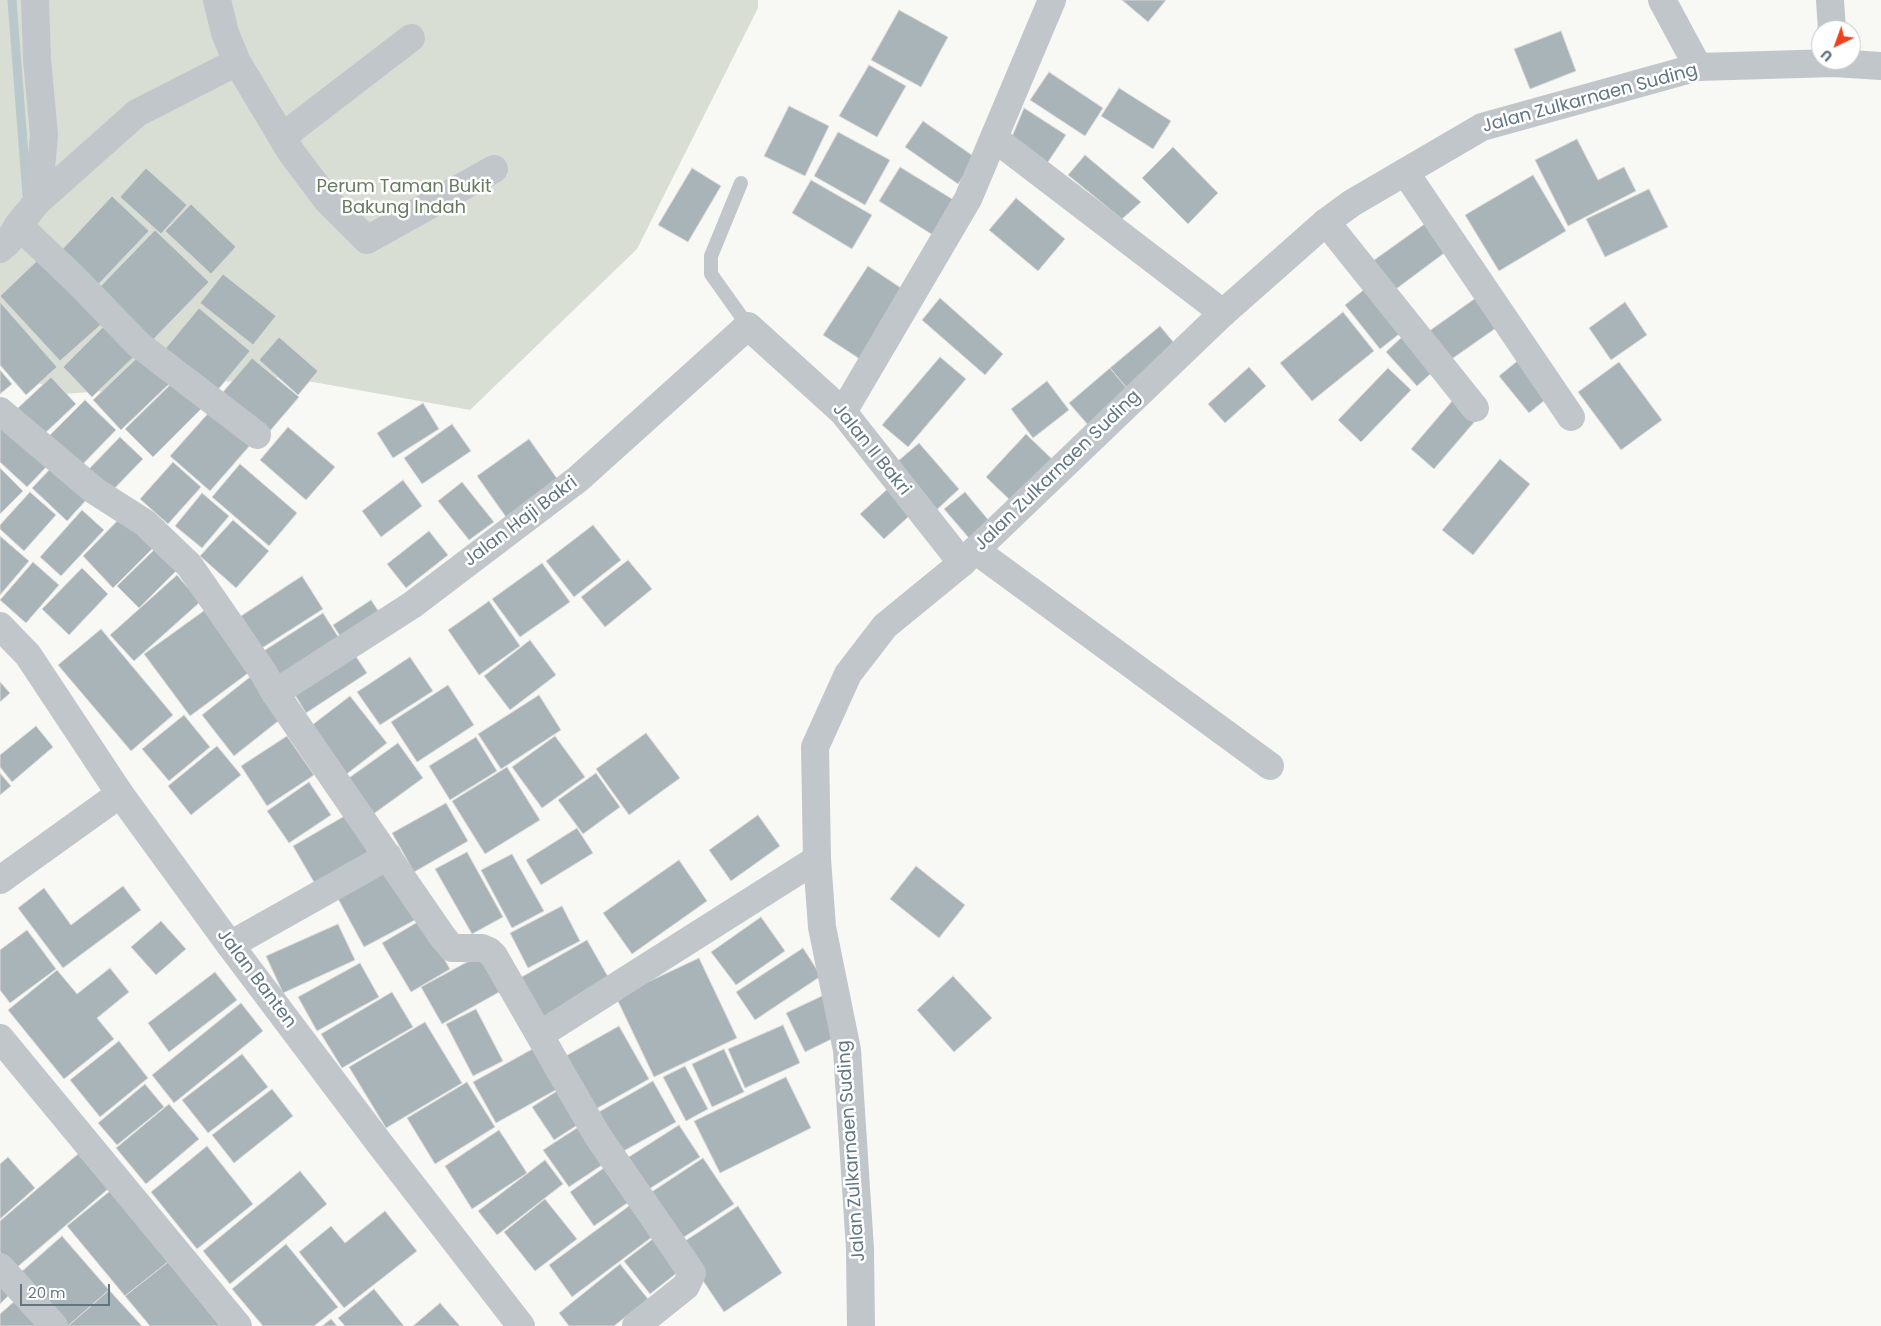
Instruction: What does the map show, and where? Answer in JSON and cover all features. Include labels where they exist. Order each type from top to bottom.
[{"type":"street","points":[[35,0],[37,59],[44,135],[38,201]]},
{"type":"street","points":[[217,0],[225,33],[237,62],[291,152],[327,200],[368,240],[494,169]]},
{"type":"street","points":[[844,412],[968,199],[1052,0]]},
{"type":"street","points":[[1662,0],[1698,68]]},
{"type":"street","points":[[1830,0],[1831,20]]},
{"type":"street","points":[[282,137],[411,38]]},
{"type":"street","points":[[0,249],[9,241],[18,225],[38,201],[137,112],[237,62]]},
{"type":"street","name":"Jalan Zulkarnaen Suding","points":[[861,1326],[860,1249],[847,1050],[822,927],[817,859],[815,747],[848,674],[885,626],[968,557],[1223,313],[1326,222],[1352,203],[1482,127],[1698,68],[1811,62]]},
{"type":"street","name":"Jalan Zulkarnaen Suding","points":[[1861,64],[1881,66]]},
{"type":"street","points":[[994,138],[1223,313]]},
{"type":"street","points":[[1405,172],[1572,417]]},
{"type":"street","points":[[1326,222],[1475,408]]},
{"type":"street","points":[[18,225],[77,281],[138,344],[257,435]]},
{"type":"street","name":"Jalan II Bakri","points":[[748,326],[844,412],[968,557],[1270,766]]},
{"type":"street","name":"Jalan Haji Bakri","points":[[275,693],[412,604],[578,479],[748,326]]},
{"type":"street","points":[[0,412],[96,491],[146,524],[189,565],[442,936],[452,948],[482,948],[494,956],[597,1134],[692,1273],[686,1286],[636,1326]]},
{"type":"street","name":"Jalan Banten","points":[[0,626],[28,655],[120,794],[230,945],[380,1144],[521,1326]]},
{"type":"street","points":[[0,880],[120,794]]},
{"type":"street","points":[[230,945],[388,856]]},
{"type":"street","points":[[540,1034],[817,859]]},
{"type":"street","points":[[5,1054],[238,1326]]},
{"type":"street","points":[[0,1266],[54,1326]]},
{"type":"lane","points":[[741,183],[711,256],[711,274],[748,326]]},
{"type":"green space","name":"Perum Taman Bukit Bakung Indah","points":[[0,0],[758,0],[758,8],[637,249],[470,410],[285,377],[64,394],[0,366]]},
{"type":"building","points":[[1122,0],[1166,0],[1148,22]]},
{"type":"building","points":[[899,10],[948,37],[921,87],[871,60]]},
{"type":"building","points":[[1561,31],[1576,71],[1530,89],[1514,49]]},
{"type":"building","points":[[869,65],[906,86],[877,137],[839,116]]},
{"type":"building","points":[[1049,72],[1103,108],[1085,136],[1030,100]]},
{"type":"building","points":[[1119,88],[1171,121],[1153,149],[1101,116]]},
{"type":"building","points":[[789,106],[829,126],[805,176],[764,156]]},
{"type":"building","points":[[1024,108],[1066,135],[1046,165],[1011,139]]},
{"type":"building","points":[[923,121],[976,158],[958,184],[905,147]]},
{"type":"building","points":[[838,132],[890,160],[865,205],[814,176]]},
{"type":"building","points":[[1577,139],[1598,180],[1624,167],[1636,191],[1568,226],[1535,160]]},
{"type":"building","points":[[1173,147],[1218,193],[1188,224],[1142,178]]},
{"type":"building","points":[[1085,155],[1141,202],[1122,219],[1068,175]]},
{"type":"building","points":[[900,167],[957,202],[936,237],[879,201]]},
{"type":"building","points":[[146,168],[187,205],[161,234],[120,197]]},
{"type":"building","points":[[692,168],[721,186],[688,242],[658,225]]},
{"type":"building","points":[[1533,175],[1566,231],[1499,271],[1465,215]]},
{"type":"building","points":[[811,180],[872,215],[852,249],[792,213]]},
{"type":"building","points":[[1649,189],[1668,227],[1605,257],[1586,219]]},
{"type":"building","points":[[112,196],[149,231],[93,290],[57,255]]},
{"type":"building","points":[[1016,198],[1065,239],[1038,271],[989,230]]},
{"type":"building","points":[[191,204],[236,247],[211,274],[165,231]]},
{"type":"building","points":[[1426,223],[1447,251],[1392,292],[1370,263]]},
{"type":"building","points":[[155,230],[209,282],[146,347],[92,295]]},
{"type":"building","points":[[43,255],[104,322],[60,361],[0,296]]},
{"type":"building","points":[[868,266],[910,294],[866,363],[823,335]]},
{"type":"building","points":[[223,274],[276,316],[253,345],[200,303]]},
{"type":"building","points":[[1371,284],[1407,328],[1380,349],[1345,305]]},
{"type":"building","points":[[1494,285],[1516,314],[1446,363],[1425,334]]},
{"type":"building","points":[[940,298],[1003,354],[985,375],[922,320]]},
{"type":"building","points":[[0,302],[57,367],[26,395],[0,365]]},
{"type":"building","points":[[1625,302],[1647,335],[1611,360],[1589,328]]},
{"type":"building","points":[[199,308],[250,351],[216,392],[165,349]]},
{"type":"building","points":[[1343,312],[1374,351],[1312,401],[1280,363]]},
{"type":"building","points":[[110,320],[140,351],[92,397],[63,367]]},
{"type":"building","points":[[1160,326],[1180,350],[1130,392],[1110,368]]},
{"type":"building","points":[[1406,333],[1437,368],[1417,386],[1386,352]]},
{"type":"building","points":[[279,337],[318,371],[298,395],[259,360]]},
{"type":"building","points":[[1532,349],[1562,386],[1529,413],[1499,376]]},
{"type":"building","points":[[141,354],[170,383],[121,430],[93,400]]},
{"type":"building","points":[[940,357],[966,379],[908,447],[882,425]]},
{"type":"building","points":[[252,358],[299,397],[269,432],[223,392]]},
{"type":"building","points":[[1619,362],[1662,420],[1621,450],[1578,392]]},
{"type":"building","points":[[1249,367],[1266,386],[1225,423],[1208,404]]},
{"type":"building","points":[[1110,368],[1130,392],[1089,426],[1069,403]]},
{"type":"building","points":[[1388,368],[1411,390],[1361,442],[1338,420]]},
{"type":"building","points":[[0,370],[12,384],[0,394]]},
{"type":"building","points":[[51,377],[76,404],[43,435],[18,408]]},
{"type":"building","points":[[177,378],[205,405],[153,457],[125,429]]},
{"type":"building","points":[[1047,381],[1069,410],[1033,438],[1011,409]]},
{"type":"building","points":[[85,400],[116,430],[76,471],[45,440]]},
{"type":"building","points":[[1453,400],[1476,420],[1434,469],[1411,449]]},
{"type":"building","points":[[423,403],[439,429],[393,458],[377,433]]},
{"type":"building","points":[[212,409],[252,443],[210,491],[170,456]]},
{"type":"building","points":[[452,424],[471,451],[422,484],[404,458]]},
{"type":"building","points":[[0,426],[50,463],[27,487],[0,462]]},
{"type":"building","points":[[288,427],[335,467],[306,500],[260,460]]},
{"type":"building","points":[[1026,434],[1056,463],[1015,505],[986,477]]},
{"type":"building","points":[[120,437],[143,459],[107,496],[84,474]]},
{"type":"building","points":[[529,439],[563,487],[511,524],[477,476]]},
{"type":"building","points":[[919,443],[959,489],[931,515],[890,468]]},
{"type":"building","points":[[1500,459],[1530,484],[1473,555],[1442,530]]},
{"type":"building","points":[[173,462],[201,487],[168,524],[140,499]]},
{"type":"building","points":[[240,464],[297,513],[269,546],[212,497]]},
{"type":"building","points":[[54,465],[88,498],[67,521],[32,488]]},
{"type":"building","points":[[0,468],[23,491],[0,514]]},
{"type":"building","points":[[403,480],[422,506],[381,537],[362,511]]},
{"type":"building","points":[[462,482],[494,522],[469,540],[438,501]]},
{"type":"building","points":[[894,483],[918,508],[884,539],[860,514]]},
{"type":"building","points":[[30,492],[56,515],[24,551],[0,529],[0,525]]},
{"type":"building","points":[[965,492],[995,528],[975,545],[944,509]]},
{"type":"building","points":[[202,493],[229,516],[202,548],[175,526]]},
{"type":"building","points":[[82,510],[104,530],[61,576],[40,557]]},
{"type":"building","points":[[126,512],[158,543],[113,588],[83,556]]},
{"type":"building","points":[[233,520],[269,551],[236,588],[200,556]]},
{"type":"building","points":[[593,525],[621,560],[574,597],[546,561]]},
{"type":"building","points":[[429,531],[448,555],[406,588],[387,564]]},
{"type":"building","points":[[0,536],[29,561],[0,595]]},
{"type":"building","points":[[160,544],[181,566],[139,608],[117,586]]},
{"type":"building","points":[[628,560],[652,589],[605,627],[581,597]]},
{"type":"building","points":[[33,562],[59,585],[26,623],[0,600]]},
{"type":"building","points":[[542,563],[570,602],[520,637],[492,599]]},
{"type":"building","points":[[82,568],[108,594],[69,635],[42,609]]},
{"type":"building","points":[[177,575],[200,602],[134,661],[110,635]]},
{"type":"building","points":[[302,576],[323,609],[262,648],[241,616]]},
{"type":"building","points":[[371,600],[383,618],[345,644],[333,625]]},
{"type":"building","points":[[489,601],[520,646],[479,675],[448,630]]},
{"type":"building","points":[[205,610],[251,671],[190,716],[144,654]]},
{"type":"building","points":[[323,613],[344,646],[283,685],[262,652]]},
{"type":"building","points":[[101,629],[173,715],[131,751],[58,665]]},
{"type":"building","points":[[530,640],[556,675],[510,710],[484,676]]},
{"type":"building","points":[[349,646],[367,673],[306,713],[289,685]]},
{"type":"building","points":[[410,657],[433,691],[380,725],[357,692]]},
{"type":"building","points":[[250,677],[282,718],[234,756],[202,715]]},
{"type":"building","points":[[0,682],[10,693],[0,702]]},
{"type":"building","points":[[448,685],[474,725],[417,762],[391,722]]},
{"type":"building","points":[[539,695],[561,730],[501,769],[478,734]]},
{"type":"building","points":[[350,696],[387,743],[344,776],[307,729]]},
{"type":"building","points":[[184,715],[210,747],[169,781],[142,749]]},
{"type":"building","points":[[36,726],[53,747],[12,782],[0,767],[0,755]]},
{"type":"building","points":[[646,733],[680,778],[629,815],[596,769]]},
{"type":"building","points":[[287,736],[314,775],[267,806],[241,766]]},
{"type":"building","points":[[555,736],[585,777],[542,808],[512,767]]},
{"type":"building","points":[[476,737],[497,771],[450,800],[429,766]]},
{"type":"building","points":[[398,743],[423,778],[372,815],[346,780]]},
{"type":"building","points":[[217,746],[241,775],[191,815],[168,786]]},
{"type":"building","points":[[507,767],[540,820],[485,854],[452,801]]},
{"type":"building","points":[[0,773],[11,786],[0,795]]},
{"type":"building","points":[[596,773],[620,807],[583,834],[558,800]]},
{"type":"building","points":[[309,782],[331,815],[289,843],[267,811]]},
{"type":"building","points":[[446,803],[468,841],[414,872],[392,833]]},
{"type":"building","points":[[348,814],[373,857],[318,889],[293,846]]},
{"type":"building","points":[[758,815],[780,846],[731,881],[709,850]]},
{"type":"building","points":[[577,828],[593,853],[541,885],[526,860]]},
{"type":"building","points":[[467,852],[503,917],[472,934],[435,869]]},
{"type":"building","points":[[512,854],[544,911],[512,928],[481,870]]},
{"type":"building","points":[[679,860],[707,901],[632,954],[603,913]]},
{"type":"building","points":[[916,866],[965,905],[939,938],[890,899]]},
{"type":"building","points":[[387,867],[415,920],[364,947],[336,895]]},
{"type":"building","points":[[123,886],[141,910],[63,968],[18,908],[44,888],[71,925]]},
{"type":"building","points":[[562,906],[580,941],[528,968],[510,933]]},
{"type":"building","points":[[761,917],[785,951],[736,985],[711,952]]},
{"type":"building","points":[[421,920],[450,969],[411,992],[382,943]]},
{"type":"building","points":[[161,921],[186,949],[156,975],[131,947]]},
{"type":"building","points":[[338,924],[355,960],[283,993],[266,956]]},
{"type":"building","points":[[27,930],[56,969],[10,1003],[0,990],[0,950]]},
{"type":"building","points":[[587,940],[611,982],[544,1019],[520,978]]},
{"type":"building","points":[[803,948],[821,976],[755,1020],[736,992]]},
{"type":"building","points":[[480,955],[501,991],[442,1024],[421,987]]},
{"type":"building","points":[[699,958],[737,1038],[654,1077],[616,997]]},
{"type":"building","points":[[360,963],[379,997],[317,1031],[298,997]]},
{"type":"building","points":[[110,968],[129,992],[97,1018],[114,1039],[64,1079],[8,1010],[57,970],[77,994]]},
{"type":"building","points":[[215,972],[237,1000],[169,1052],[148,1023]]},
{"type":"building","points":[[953,976],[992,1018],[954,1052],[917,1010]]},
{"type":"building","points":[[392,992],[413,1027],[342,1068],[321,1034]]},
{"type":"building","points":[[824,995],[842,1034],[805,1052],[786,1013]]},
{"type":"building","points":[[241,1003],[263,1031],[174,1103],[152,1075]]},
{"type":"building","points":[[476,1009],[503,1061],[473,1076],[446,1024]]},
{"type":"building","points":[[425,1022],[462,1083],[386,1128],[349,1067]]},
{"type":"building","points":[[783,1025],[800,1063],[745,1088],[728,1049]]},
{"type":"building","points":[[619,1026],[649,1079],[594,1110],[564,1057]]},
{"type":"building","points":[[119,1041],[148,1078],[100,1117],[70,1080]]},
{"type":"building","points":[[538,1046],[561,1087],[496,1123],[473,1082]]},
{"type":"building","points":[[724,1049],[744,1092],[712,1107],[692,1064]]},
{"type":"building","points":[[242,1054],[268,1087],[208,1133],[182,1100]]},
{"type":"building","points":[[685,1066],[708,1109],[686,1121],[663,1077]]},
{"type":"building","points":[[786,1077],[811,1128],[720,1173],[694,1121]]},
{"type":"building","points":[[653,1081],[676,1122],[620,1153],[597,1113]]},
{"type":"building","points":[[467,1082],[495,1127],[435,1164],[407,1118]]},
{"type":"building","points":[[145,1084],[164,1107],[117,1145],[98,1123]]},
{"type":"building","points":[[272,1089],[293,1116],[234,1163],[212,1135]]},
{"type":"building","points":[[557,1091],[579,1124],[554,1140],[532,1107]]},
{"type":"building","points":[[169,1104],[199,1139],[146,1184],[116,1148]]},
{"type":"building","points":[[679,1125],[700,1157],[641,1194],[621,1162]]},
{"type":"building","points":[[580,1126],[605,1163],[569,1187],[543,1150]]},
{"type":"building","points":[[499,1130],[527,1173],[472,1209],[445,1166]]},
{"type":"building","points":[[207,1146],[253,1204],[197,1249],[151,1192]]},
{"type":"building","points":[[78,1154],[108,1189],[15,1269],[0,1252],[0,1221]]},
{"type":"building","points":[[8,1157],[35,1188],[0,1219],[0,1164]]},
{"type":"building","points":[[703,1158],[734,1204],[675,1243],[644,1197]]},
{"type":"building","points":[[545,1160],[563,1184],[497,1235],[478,1211]]},
{"type":"building","points":[[608,1165],[633,1199],[594,1226],[570,1192]]},
{"type":"building","points":[[300,1171],[327,1204],[230,1284],[203,1251]]},
{"type":"building","points":[[110,1191],[168,1262],[125,1296],[67,1226]]},
{"type":"building","points":[[545,1199],[577,1239],[535,1271],[504,1232]]},
{"type":"building","points":[[633,1203],[656,1234],[572,1297],[549,1265]]},
{"type":"building","points":[[738,1206],[782,1273],[724,1312],[679,1245]]},
{"type":"building","points":[[385,1211],[417,1251],[344,1308],[299,1252],[331,1226],[345,1243]]},
{"type":"building","points":[[658,1235],[683,1268],[650,1294],[624,1261]]},
{"type":"building","points":[[62,1236],[109,1290],[68,1326],[20,1273]]},
{"type":"building","points":[[286,1244],[338,1307],[314,1326],[263,1326],[232,1289]]},
{"type":"building","points":[[168,1262],[220,1326],[150,1326],[125,1296]]},
{"type":"building","points":[[620,1264],[648,1299],[614,1326],[569,1326],[559,1313]]},
{"type":"building","points":[[0,1279],[12,1292],[0,1304]]},
{"type":"building","points":[[374,1289],[404,1326],[345,1326],[338,1318]]},
{"type":"building","points":[[109,1290],[142,1326],[68,1326]]},
{"type":"building","points":[[17,1299],[40,1326],[0,1326],[0,1314]]},
{"type":"building","points":[[440,1303],[460,1326],[413,1326]]},
{"type":"building","points":[[331,1319],[337,1326],[322,1326]]},
{"type":"waterway","points":[[12,0],[27,195]]}]
